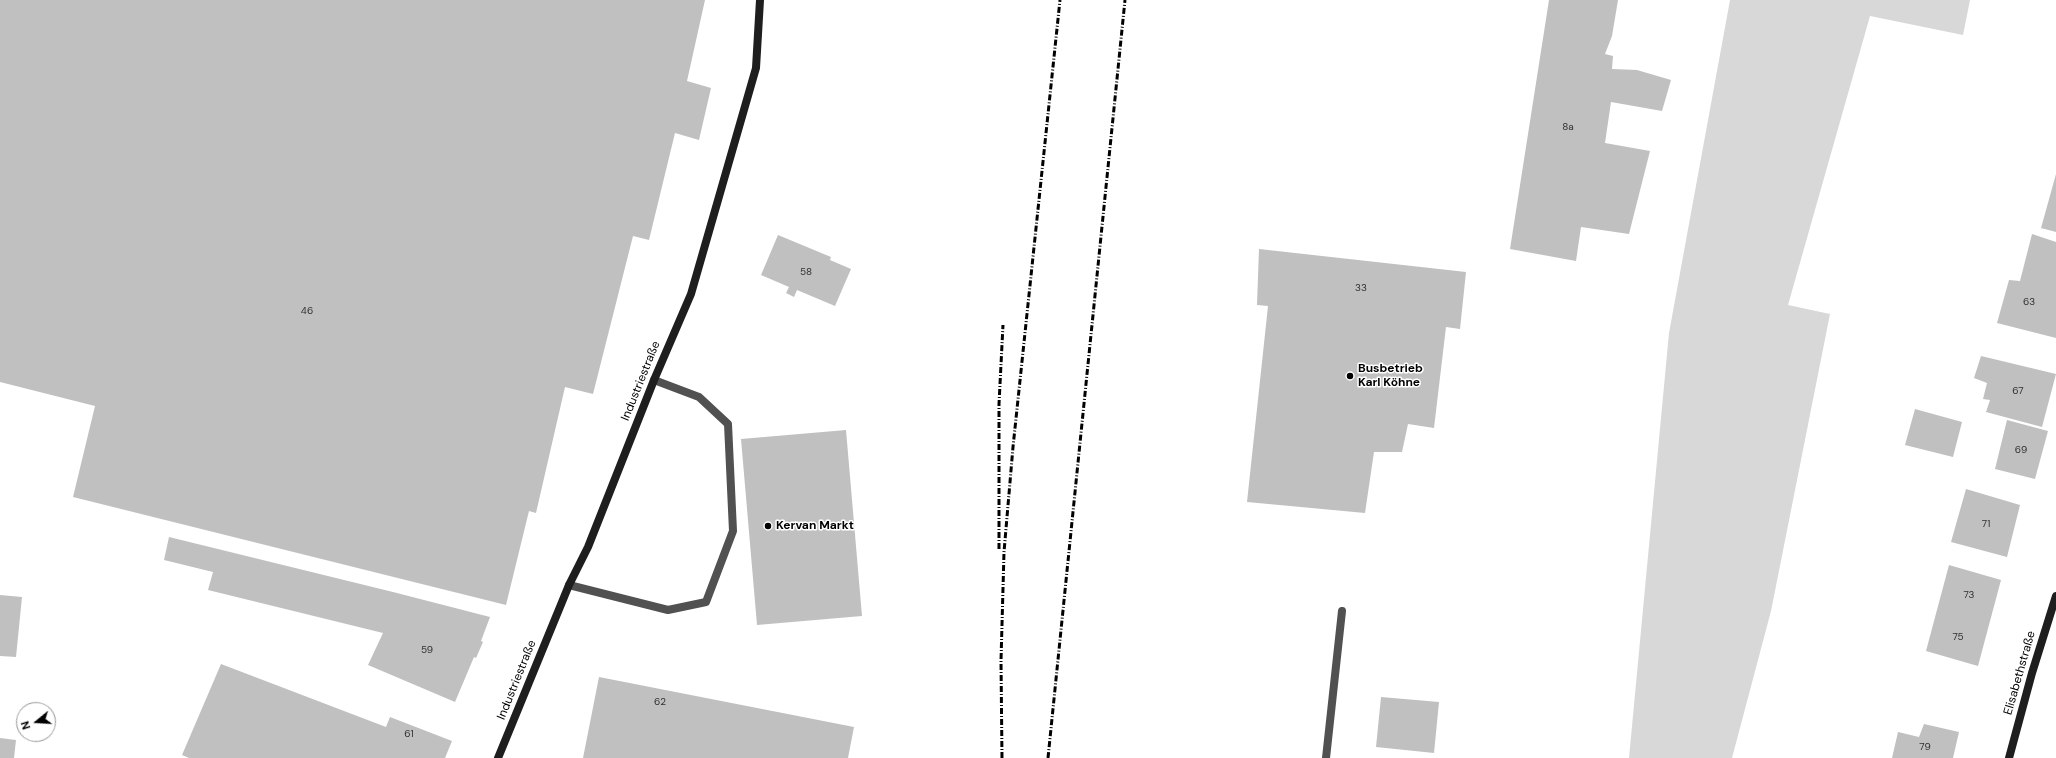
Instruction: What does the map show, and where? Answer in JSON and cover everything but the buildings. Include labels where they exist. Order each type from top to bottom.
[{"type":"street","name":"Industriestraße","points":[[498,758],[569,585],[588,547],[654,380],[692,294],[754,76],[760,0]]},
{"type":"street","name":"Elisabethstraße","points":[[2009,758],[2032,673],[2056,596]]},
{"type":"lane","points":[[569,585],[668,610],[706,602],[733,531],[728,424],[699,397],[654,380]]},
{"type":"lane","points":[[1326,758],[1342,611]]},
{"type":"shaded area","points":[[1730,0],[1970,0],[1963,35],[1870,16],[1788,305],[1830,314],[1771,611],[1732,758],[1629,758],[1669,333]]},
{"type":"railway","points":[[1002,758],[1001,661],[1004,552],[1013,447],[1060,0]]},
{"type":"railway","points":[[1048,758],[1125,0]]},
{"type":"railway","points":[[999,549],[999,404],[1003,325]]},
{"type":"place","name":"Busbetrieb Karl Köhne","points":[[1350,376]]},
{"type":"place","name":"Kervan Markt","points":[[768,526]]}]
